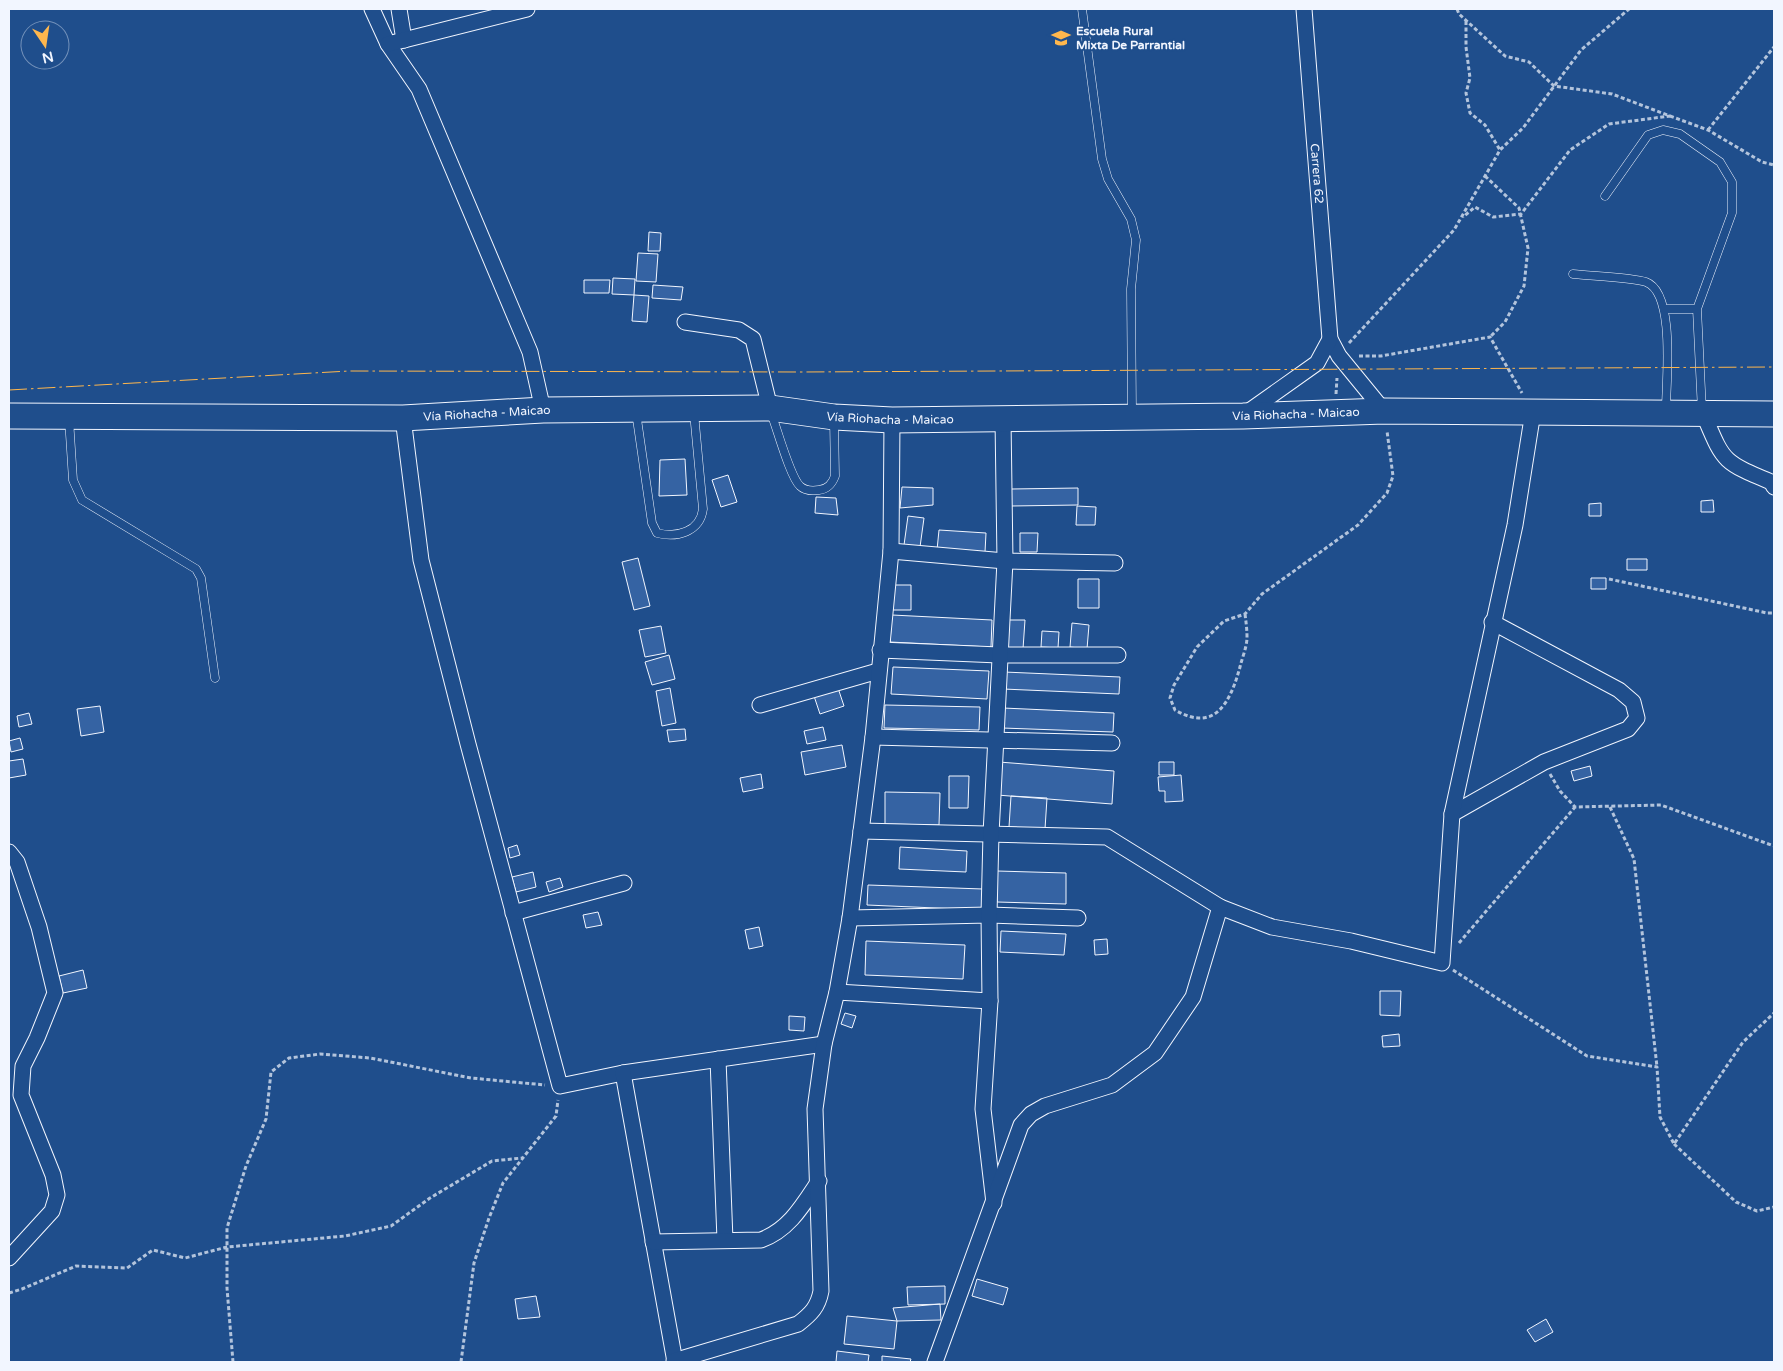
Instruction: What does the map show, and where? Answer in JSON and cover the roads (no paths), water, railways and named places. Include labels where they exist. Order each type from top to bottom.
[{"type":"highway","name":"Vía Riohacha - Maicao","points":[[9,416],[403,418],[543,410],[770,408],[834,416],[892,420],[1243,416],[1384,411],[1774,414]]},
{"type":"street","points":[[372,9],[388,44],[419,89],[530,352],[543,410]]},
{"type":"street","points":[[399,9],[404,40]]},
{"type":"street","points":[[388,44],[527,9]]},
{"type":"street","name":"Carrera 62","points":[[1304,9],[1330,339],[1339,356],[1384,411]]},
{"type":"street","points":[[685,322],[739,330],[753,340],[770,408]]},
{"type":"street","points":[[1243,416],[1317,363],[1330,339]]},
{"type":"street","points":[[861,831],[1107,837],[1220,907],[1272,927],[1351,941],[1442,963],[1452,814],[1492,622],[1515,525],[1533,412]]},
{"type":"street","points":[[1703,413],[1720,453],[1727,462],[1771,482],[1774,487]]},
{"type":"street","points":[[403,418],[421,560],[560,1086],[623,1073],[824,1044]]},
{"type":"street","points":[[994,1203],[983,1109],[990,1002],[989,915],[991,834],[1005,561],[1004,419]]},
{"type":"street","points":[[623,1073],[674,1361],[798,1324],[813,1313],[819,1302],[821,1290],[819,1181],[815,1109],[824,1044],[837,992],[850,918],[873,737],[891,551],[892,420]]},
{"type":"street","points":[[891,551],[1005,561],[1115,563]]},
{"type":"street","points":[[1452,814],[1544,762],[1628,729],[1637,718],[1633,702],[1619,690],[1492,622]]},
{"type":"street","points":[[880,650],[999,656],[1118,655]]},
{"type":"street","points":[[760,705],[878,671]]},
{"type":"street","points":[[873,737],[1112,743]]},
{"type":"street","points":[[9,852],[17,862],[39,927],[55,992],[23,1066],[21,1096],[53,1175],[57,1195],[52,1211],[9,1258]]},
{"type":"street","points":[[514,913],[624,883]]},
{"type":"street","points":[[935,1362],[1021,1125],[1031,1114],[1045,1106],[1112,1085],[1155,1053],[1193,997],[1220,907]]},
{"type":"street","points":[[850,918],[989,915],[1078,918]]},
{"type":"street","points":[[837,992],[990,1002]]},
{"type":"street","points":[[718,1059],[725,1240]]},
{"type":"street","points":[[653,1242],[761,1240],[776,1235],[802,1207],[819,1181]]},
{"type":"lane","points":[[1082,9],[1102,159],[1108,179],[1131,219],[1136,240],[1131,289],[1132,418]]},
{"type":"lane","points":[[1605,196],[1648,135],[1663,130],[1680,134],[1720,162],[1732,182],[1732,213],[1697,309],[1703,413]]},
{"type":"lane","points":[[1573,274],[1646,282],[1657,289],[1665,309],[1666,413]]},
{"type":"lane","points":[[1665,309],[1697,309]]},
{"type":"lane","points":[[770,408],[794,476],[800,486],[811,491],[822,489],[832,484],[835,476],[834,416]]},
{"type":"lane","points":[[636,410],[652,523],[657,533],[671,536],[695,528],[702,517],[703,509],[694,409]]},
{"type":"lane","points":[[68,415],[74,480],[82,500],[196,569],[201,578],[215,678]]},
{"type":"place","name":"Escuela Rural Mixta De Parrantial","points":[[1061,38]]}]
